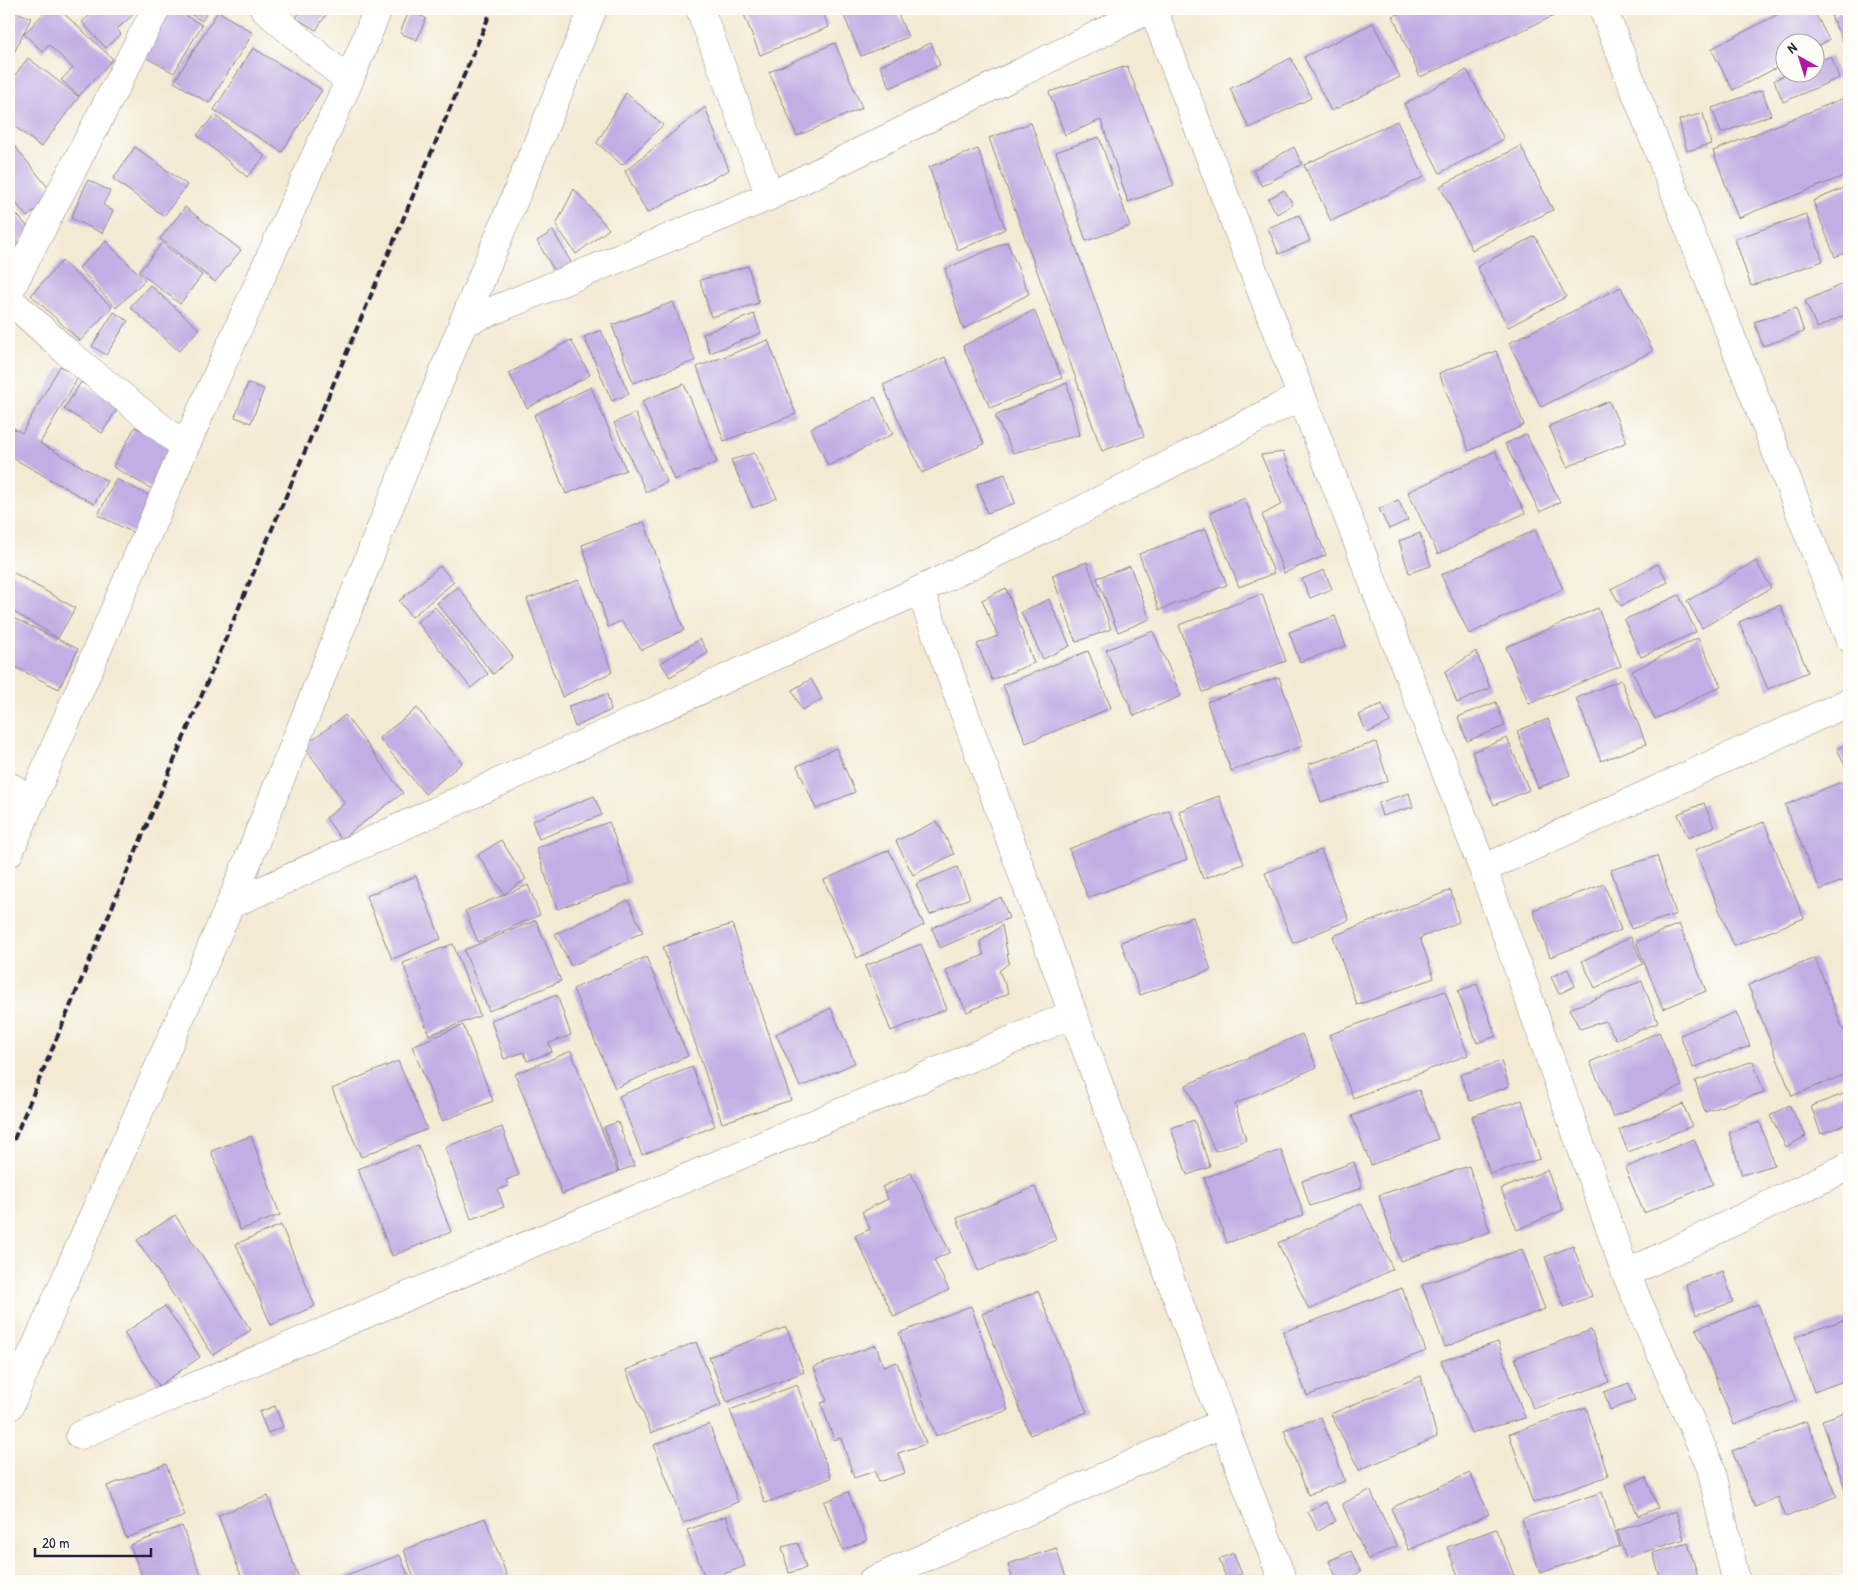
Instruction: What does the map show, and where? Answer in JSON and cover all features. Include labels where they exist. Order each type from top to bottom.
[{"type":"street","points":[[9,292],[156,9]]},
{"type":"street","points":[[264,9],[349,81]]},
{"type":"street","points":[[9,853],[185,448],[349,81],[378,9]]},
{"type":"street","points":[[9,1407],[230,906],[462,322],[593,9]]},
{"type":"street","points":[[700,9],[770,196]]},
{"type":"street","points":[[462,322],[770,196],[1152,9],[1483,869],[1626,1274],[1712,1468],[1736,1581]]},
{"type":"street","points":[[1603,9],[1849,638]]},
{"type":"street","points":[[9,298],[67,352],[185,448]]},
{"type":"street","points":[[230,906],[920,590],[1047,528],[1301,396]]},
{"type":"street","points":[[920,590],[1073,1014],[1283,1581]]},
{"type":"street","points":[[1483,869],[1849,702]]},
{"type":"street","points":[[9,786],[33,800]]},
{"type":"street","points":[[80,1435],[1073,1014]]},
{"type":"street","points":[[1626,1274],[1849,1166]]},
{"type":"street","points":[[872,1581],[1223,1423]]},
{"type":"building","points":[[9,9],[31,18],[9,63]]},
{"type":"building","points":[[48,9],[59,9],[113,59],[79,96],[61,80],[73,68],[49,45],[43,52],[24,34]]},
{"type":"building","points":[[91,9],[128,9],[133,15],[117,29],[121,34],[106,48],[82,22],[94,12]]},
{"type":"building","points":[[171,9],[175,9],[202,25],[174,73],[143,56]]},
{"type":"building","points":[[181,9],[209,9],[202,21]]},
{"type":"building","points":[[302,9],[330,9],[316,30],[296,18]]},
{"type":"building","points":[[742,9],[821,9],[829,27],[760,55]]},
{"type":"building","points":[[841,9],[896,9],[908,37],[861,56]]},
{"type":"building","points":[[1411,9],[1553,9],[1556,15],[1420,77],[1393,16]]},
{"type":"building","points":[[1788,9],[1813,9],[1825,32],[1776,32],[1776,68],[1733,90],[1711,49]]},
{"type":"building","points":[[1849,9],[1849,54],[1831,16]]},
{"type":"building","points":[[218,11],[253,33],[209,103],[174,82]]},
{"type":"building","points":[[409,11],[426,18],[417,40],[400,33]]},
{"type":"building","points":[[1373,23],[1400,77],[1331,111],[1304,57]]},
{"type":"building","points":[[835,43],[862,108],[797,136],[769,72]]},
{"type":"building","points":[[931,43],[940,65],[890,88],[880,66]]},
{"type":"building","points":[[253,48],[322,90],[282,152],[214,110]]},
{"type":"building","points":[[1831,56],[1839,78],[1783,102],[1774,80],[1776,79],[1776,82],[1826,82],[1826,58]]},
{"type":"building","points":[[28,58],[79,97],[41,147],[9,122],[9,83]]},
{"type":"building","points":[[1291,58],[1311,98],[1249,128],[1230,89]]},
{"type":"building","points":[[1127,66],[1174,185],[1128,202],[1101,120],[1065,135],[1049,92]]},
{"type":"building","points":[[1467,70],[1504,139],[1440,173],[1404,104]]},
{"type":"building","points":[[1762,90],[1771,115],[1721,133],[1712,108]]},
{"type":"building","points":[[626,93],[663,125],[622,165],[597,143]]},
{"type":"building","points":[[1849,96],[1849,174],[1738,218],[1713,151]]},
{"type":"building","points":[[705,107],[729,170],[647,213],[625,171]]},
{"type":"building","points":[[1703,113],[1711,144],[1687,151],[1679,120]]},
{"type":"building","points":[[215,115],[265,156],[247,177],[197,135]]},
{"type":"building","points":[[1397,121],[1424,177],[1331,221],[1304,165]]},
{"type":"building","points":[[1031,123],[1144,436],[1102,451],[989,138]]},
{"type":"building","points":[[1099,137],[1130,226],[1086,241],[1056,152]]},
{"type":"building","points":[[9,139],[54,195],[27,217],[9,194]]},
{"type":"building","points":[[1521,146],[1553,210],[1472,250],[1440,186]]},
{"type":"building","points":[[135,147],[187,185],[164,216],[113,179]]},
{"type":"building","points":[[1294,147],[1302,164],[1262,186],[1253,170]]},
{"type":"building","points":[[978,149],[1005,229],[958,251],[929,167]]},
{"type":"building","points":[[88,180],[110,191],[103,205],[113,211],[102,233],[71,218]]},
{"type":"building","points":[[1849,186],[1849,251],[1835,257],[1813,201]]},
{"type":"building","points":[[574,189],[609,229],[576,254],[556,225]]},
{"type":"building","points":[[1284,190],[1293,204],[1277,214],[1268,199]]},
{"type":"building","points":[[9,205],[31,231],[16,243],[9,234]]},
{"type":"building","points":[[185,207],[241,250],[215,282],[160,239]]},
{"type":"building","points":[[1806,214],[1823,261],[1751,286],[1735,239]]},
{"type":"building","points":[[1299,215],[1310,241],[1279,254],[1268,228]]},
{"type":"building","points":[[553,231],[572,264],[556,274],[537,241]]},
{"type":"building","points":[[1535,236],[1566,297],[1508,327],[1477,267]]},
{"type":"building","points":[[9,241],[21,248],[9,268]]},
{"type":"building","points":[[106,241],[145,280],[116,308],[79,268]]},
{"type":"building","points":[[1007,242],[1029,294],[963,329],[945,269]]},
{"type":"building","points":[[162,243],[202,275],[180,304],[139,272]]},
{"type":"building","points":[[62,261],[112,307],[80,341],[31,295]]},
{"type":"building","points":[[748,266],[759,303],[711,317],[700,280]]},
{"type":"building","points":[[1849,281],[1849,313],[1817,328],[1805,301]]},
{"type":"building","points":[[150,285],[199,329],[179,351],[130,307]]},
{"type":"building","points":[[1621,287],[1653,351],[1541,407],[1509,343]]},
{"type":"building","points":[[673,302],[695,361],[633,383],[612,325]]},
{"type":"building","points":[[1796,308],[1804,332],[1763,346],[1754,322]]},
{"type":"building","points":[[1034,310],[1062,378],[990,408],[963,346]]},
{"type":"building","points":[[114,312],[128,321],[106,355],[92,346]]},
{"type":"building","points":[[754,314],[761,333],[710,353],[703,334]]},
{"type":"building","points":[[601,330],[629,394],[612,401],[584,337]]},
{"type":"building","points":[[571,340],[590,375],[527,408],[509,373]]},
{"type":"building","points":[[768,340],[796,414],[724,441],[697,367]]},
{"type":"building","points":[[1496,351],[1524,425],[1469,451],[1439,373]]},
{"type":"building","points":[[945,357],[984,444],[922,473],[883,385]]},
{"type":"building","points":[[60,366],[79,376],[40,443],[107,481],[94,504],[9,456],[9,426],[22,433]]},
{"type":"building","points":[[81,382],[119,406],[102,433],[64,409]]},
{"type":"building","points":[[248,383],[264,389],[251,423],[235,417]]},
{"type":"building","points":[[1067,383],[1079,435],[1013,453],[995,416]]},
{"type":"building","points":[[684,384],[717,462],[674,480],[642,401]]},
{"type":"building","points":[[591,387],[626,470],[566,494],[534,415]]},
{"type":"building","points":[[875,397],[893,434],[828,466],[811,428]]},
{"type":"building","points":[[1609,401],[1627,442],[1567,467],[1549,426]]},
{"type":"building","points":[[635,413],[667,482],[646,492],[614,423]]},
{"type":"building","points":[[135,427],[174,448],[152,489],[113,467]]},
{"type":"building","points":[[1526,434],[1560,502],[1540,512],[1505,444]]},
{"type":"building","points":[[1495,451],[1525,513],[1438,554],[1408,492]]},
{"type":"building","points":[[1283,452],[1326,555],[1284,573],[1262,515],[1282,504],[1261,455]]},
{"type":"building","points":[[754,453],[777,498],[753,508],[731,460]]},
{"type":"building","points":[[1005,474],[1015,503],[987,513],[977,484]]},
{"type":"building","points":[[116,479],[154,498],[136,534],[98,515]]},
{"type":"building","points":[[1245,498],[1274,573],[1239,587],[1210,513]]},
{"type":"building","points":[[1398,500],[1408,520],[1389,529],[1379,509]]},
{"type":"building","points":[[644,522],[684,630],[642,650],[621,621],[608,627],[582,545]]},
{"type":"building","points":[[1206,529],[1227,585],[1159,610],[1139,554]]},
{"type":"building","points":[[1535,530],[1563,589],[1469,634],[1441,575]]},
{"type":"building","points":[[1420,533],[1431,566],[1409,573],[1399,541]]},
{"type":"building","points":[[1756,561],[1771,588],[1702,628],[1687,601]]},
{"type":"building","points":[[1087,562],[1111,629],[1076,642],[1052,575]]},
{"type":"building","points":[[1658,564],[1668,582],[1621,606],[1611,589]]},
{"type":"building","points":[[440,566],[454,582],[412,617],[399,601]]},
{"type":"building","points":[[1130,566],[1150,619],[1118,632],[1097,578]]},
{"type":"building","points":[[9,570],[75,608],[58,638],[9,609]]},
{"type":"building","points":[[1324,570],[1332,589],[1310,598],[1302,579]]},
{"type":"building","points":[[579,580],[612,672],[562,697],[527,599]]},
{"type":"building","points":[[458,587],[513,657],[493,674],[437,603]]},
{"type":"building","points":[[1006,588],[1034,663],[992,680],[977,644],[998,636],[982,600]]},
{"type":"building","points":[[1262,594],[1286,661],[1203,692],[1179,625]]},
{"type":"building","points":[[1679,595],[1696,632],[1641,657],[1624,620]]},
{"type":"building","points":[[1049,599],[1070,646],[1043,659],[1021,612]]},
{"type":"building","points":[[1780,605],[1808,672],[1768,689],[1739,622]]},
{"type":"building","points":[[435,607],[488,674],[471,688],[417,622]]},
{"type":"building","points":[[1598,608],[1621,666],[1529,704],[1506,647]]},
{"type":"building","points":[[9,616],[78,649],[59,689],[9,664]]},
{"type":"building","points":[[1335,616],[1346,646],[1300,662],[1289,632]]},
{"type":"building","points":[[1153,631],[1181,696],[1134,716],[1106,650]]},
{"type":"building","points":[[1698,638],[1721,686],[1655,719],[1632,671]]},
{"type":"building","points":[[700,639],[708,653],[670,677],[661,663]]},
{"type":"building","points":[[1088,651],[1111,708],[1026,743],[1003,685]]},
{"type":"building","points":[[1476,651],[1490,688],[1457,703],[1445,672]]},
{"type":"building","points":[[1279,677],[1303,746],[1231,771],[1207,702]]},
{"type":"building","points":[[811,679],[822,699],[802,710],[792,690]]},
{"type":"building","points":[[1621,680],[1646,744],[1601,761],[1576,698]]},
{"type":"building","points":[[607,694],[611,710],[575,727],[568,706]]},
{"type":"building","points":[[1496,702],[1505,726],[1467,741],[1458,717]]},
{"type":"building","points":[[1382,704],[1390,722],[1367,733],[1359,715]]},
{"type":"building","points":[[417,708],[462,763],[425,794],[379,738]]},
{"type":"building","points":[[345,715],[403,793],[341,839],[326,818],[345,803],[304,746]]},
{"type":"building","points":[[1548,719],[1570,775],[1538,788],[1517,731]]},
{"type":"building","points":[[1507,738],[1529,790],[1494,805],[1472,752]]},
{"type":"building","points":[[1376,742],[1388,781],[1321,802],[1309,764]]},
{"type":"building","points":[[1849,743],[1849,773],[1837,749]]},
{"type":"building","points":[[836,748],[855,792],[816,809],[797,766]]},
{"type":"building","points":[[1841,782],[1849,801],[1849,878],[1820,890],[1785,805]]},
{"type":"building","points":[[1409,793],[1413,807],[1382,816],[1378,803]]},
{"type":"building","points":[[594,796],[602,815],[539,839],[532,821]]},
{"type":"building","points":[[1219,796],[1244,864],[1203,879],[1179,811]]},
{"type":"building","points":[[1704,803],[1714,827],[1688,838],[1678,814]]},
{"type":"building","points":[[1169,810],[1187,859],[1088,898],[1069,849]]},
{"type":"building","points":[[937,821],[954,854],[913,875],[896,841]]},
{"type":"building","points":[[609,822],[631,883],[557,909],[536,848]]},
{"type":"building","points":[[1764,822],[1804,918],[1734,946],[1695,850]]},
{"type":"building","points":[[501,840],[526,879],[504,894],[478,855]]},
{"type":"building","points":[[889,850],[924,925],[857,958],[824,880]]},
{"type":"building","points":[[1321,850],[1349,920],[1293,943],[1265,873]]},
{"type":"building","points":[[1657,856],[1676,914],[1631,929],[1611,870]]},
{"type":"building","points":[[957,867],[970,898],[930,915],[916,884]]},
{"type":"building","points":[[416,876],[441,939],[392,959],[366,896]]},
{"type":"building","points":[[1604,884],[1621,930],[1550,957],[1533,910]]},
{"type":"building","points":[[528,885],[540,915],[478,942],[465,911]]},
{"type":"building","points":[[1451,890],[1459,922],[1420,938],[1434,978],[1357,1005],[1333,936]]},
{"type":"building","points":[[1001,897],[1009,918],[940,948],[932,928]]},
{"type":"building","points":[[628,900],[643,932],[571,966],[555,934]]},
{"type":"building","points":[[1193,917],[1211,970],[1140,995],[1121,942]]},
{"type":"building","points":[[536,920],[561,981],[489,1011],[464,950]]},
{"type":"building","points":[[732,924],[791,1100],[722,1123],[663,947]]},
{"type":"building","points":[[1679,924],[1706,991],[1663,1009],[1636,942]]},
{"type":"building","points":[[1002,925],[1009,963],[999,971],[1009,993],[967,1012],[945,970],[984,955],[980,942]]},
{"type":"building","points":[[1631,937],[1643,964],[1595,988],[1582,961]]},
{"type":"building","points":[[453,944],[480,1016],[429,1035],[403,963]]},
{"type":"building","points":[[921,944],[947,1009],[891,1031],[865,966]]},
{"type":"building","points":[[646,957],[688,1056],[615,1088],[573,989]]},
{"type":"building","points":[[1815,958],[1849,1044],[1849,1073],[1792,1096],[1748,985]]},
{"type":"building","points":[[1568,969],[1575,986],[1559,994],[1551,977]]},
{"type":"building","points":[[1642,981],[1658,1023],[1616,1039],[1605,1021],[1580,1029],[1569,1009]]},
{"type":"building","points":[[1477,984],[1496,1036],[1477,1043],[1458,991]]},
{"type":"building","points":[[1445,991],[1468,1055],[1353,1098],[1329,1035]]},
{"type":"building","points":[[557,995],[571,1035],[549,1043],[552,1052],[527,1061],[524,1052],[504,1059],[491,1020]]},
{"type":"building","points":[[831,1008],[855,1063],[800,1087],[776,1034]]},
{"type":"building","points":[[1736,1012],[1750,1046],[1693,1068],[1680,1035]]},
{"type":"building","points":[[463,1025],[493,1101],[442,1121],[412,1046]]},
{"type":"building","points":[[1659,1032],[1682,1086],[1613,1117],[1590,1062]]},
{"type":"building","points":[[1302,1034],[1317,1067],[1235,1104],[1246,1140],[1215,1151],[1186,1085]]},
{"type":"building","points":[[571,1051],[618,1172],[562,1194],[515,1074]]},
{"type":"building","points":[[398,1061],[427,1129],[361,1157],[332,1089]]},
{"type":"building","points":[[1501,1061],[1509,1086],[1470,1101],[1460,1075]]},
{"type":"building","points":[[1753,1061],[1764,1092],[1705,1112],[1695,1081]]},
{"type":"building","points":[[692,1067],[715,1126],[642,1155],[619,1096]]},
{"type":"building","points":[[1419,1090],[1438,1139],[1371,1165],[1352,1116]]},
{"type":"building","points":[[1849,1092],[1849,1123],[1821,1134],[1811,1106]]},
{"type":"building","points":[[1522,1100],[1540,1159],[1490,1174],[1472,1116]]},
{"type":"building","points":[[1683,1104],[1692,1126],[1628,1152],[1619,1130]]},
{"type":"building","points":[[1789,1105],[1806,1136],[1786,1147],[1770,1116]]},
{"type":"building","points":[[1194,1120],[1210,1167],[1187,1175],[1171,1128]]},
{"type":"building","points":[[618,1122],[634,1166],[619,1171],[604,1127]]},
{"type":"building","points":[[1760,1122],[1774,1165],[1742,1175],[1729,1133]]},
{"type":"building","points":[[502,1127],[519,1175],[506,1180],[508,1186],[498,1190],[504,1207],[471,1219],[445,1147]]},
{"type":"building","points":[[251,1136],[280,1215],[240,1230],[211,1151]]},
{"type":"building","points":[[1694,1139],[1713,1184],[1644,1213],[1625,1168]]},
{"type":"building","points":[[418,1145],[451,1232],[392,1256],[358,1169]]},
{"type":"building","points":[[1281,1150],[1304,1215],[1227,1243],[1204,1178]]},
{"type":"building","points":[[1354,1162],[1362,1188],[1310,1206],[1302,1181]]},
{"type":"building","points":[[1469,1166],[1490,1232],[1400,1261],[1379,1195]]},
{"type":"building","points":[[1547,1170],[1563,1210],[1517,1230],[1501,1189]]},
{"type":"building","points":[[911,1173],[950,1252],[934,1260],[949,1290],[894,1317],[855,1236],[870,1229],[862,1212],[888,1199],[882,1187]]},
{"type":"building","points":[[1035,1187],[1056,1240],[978,1271],[957,1218]]},
{"type":"building","points":[[1361,1203],[1393,1269],[1309,1310],[1278,1243]]},
{"type":"building","points":[[175,1215],[251,1330],[213,1355],[137,1240]]},
{"type":"building","points":[[281,1225],[315,1306],[271,1325],[236,1244]]},
{"type":"building","points":[[1573,1246],[1592,1296],[1564,1307],[1545,1257]]},
{"type":"building","points":[[1522,1249],[1545,1309],[1445,1347],[1422,1285]]},
{"type":"building","points":[[1723,1271],[1733,1302],[1696,1315],[1686,1284]]},
{"type":"building","points":[[1402,1288],[1426,1351],[1307,1396],[1283,1332]]},
{"type":"building","points":[[1038,1291],[1087,1412],[1030,1435],[982,1314]]},
{"type":"building","points":[[1758,1304],[1796,1401],[1734,1425],[1696,1329]]},
{"type":"building","points":[[165,1306],[200,1357],[159,1386],[124,1333]]},
{"type":"building","points":[[971,1306],[1008,1410],[936,1436],[899,1333]]},
{"type":"building","points":[[1849,1318],[1849,1379],[1814,1392],[1795,1337]]},
{"type":"building","points":[[786,1327],[804,1372],[727,1402],[709,1357]]},
{"type":"building","points":[[1591,1330],[1609,1382],[1533,1409],[1515,1358]]},
{"type":"building","points":[[696,1342],[721,1405],[651,1433],[626,1370]]},
{"type":"building","points":[[1498,1342],[1525,1418],[1471,1433],[1441,1361]]},
{"type":"building","points":[[876,1345],[883,1366],[897,1362],[926,1444],[898,1453],[905,1473],[878,1482],[875,1471],[854,1478],[841,1438],[834,1440],[821,1403],[827,1401],[814,1367]]},
{"type":"building","points":[[1421,1376],[1437,1437],[1359,1470],[1331,1414]]},
{"type":"building","points":[[1629,1383],[1635,1401],[1610,1410],[1604,1392]]},
{"type":"building","points":[[797,1385],[831,1478],[765,1503],[730,1410]]},
{"type":"building","points":[[275,1406],[283,1427],[268,1433],[259,1412]]},
{"type":"building","points":[[1586,1407],[1608,1476],[1533,1503],[1509,1434]]},
{"type":"building","points":[[1849,1411],[1849,1501],[1822,1420]]},
{"type":"building","points":[[1321,1417],[1345,1481],[1308,1495],[1284,1430]]},
{"type":"building","points":[[1806,1421],[1837,1496],[1786,1517],[1778,1497],[1755,1507],[1732,1451]]},
{"type":"building","points":[[709,1424],[738,1502],[683,1523],[654,1445]]},
{"type":"building","points":[[166,1464],[185,1516],[126,1538],[107,1486]]},
{"type":"building","points":[[1470,1473],[1489,1514],[1409,1550],[1391,1508]]},
{"type":"building","points":[[1646,1477],[1658,1508],[1638,1516],[1626,1485]]},
{"type":"building","points":[[1370,1490],[1397,1546],[1368,1560],[1342,1504]]},
{"type":"building","points":[[848,1492],[867,1540],[843,1550],[824,1502]]},
{"type":"building","points":[[1602,1492],[1620,1546],[1540,1573],[1522,1519]]},
{"type":"building","points":[[268,1496],[300,1581],[243,1581],[218,1515]]},
{"type":"building","points":[[1326,1502],[1336,1521],[1318,1531],[1308,1512]]},
{"type":"building","points":[[1676,1511],[1684,1539],[1626,1558],[1617,1531]]},
{"type":"building","points":[[726,1516],[745,1566],[706,1581],[687,1530]]},
{"type":"building","points":[[485,1518],[509,1581],[415,1581],[404,1550]]},
{"type":"building","points":[[182,1526],[203,1581],[144,1581],[130,1545]]},
{"type":"building","points":[[1496,1529],[1516,1581],[1460,1581],[1447,1547]]},
{"type":"building","points":[[798,1543],[806,1568],[789,1573],[782,1547]]},
{"type":"building","points":[[1688,1543],[1699,1581],[1661,1581],[1653,1553]]},
{"type":"building","points":[[1056,1548],[1067,1581],[1013,1581],[1008,1564]]},
{"type":"building","points":[[1351,1551],[1361,1572],[1338,1581],[1329,1561]]},
{"type":"building","points":[[1233,1553],[1242,1574],[1227,1580],[1219,1559]]},
{"type":"building","points":[[400,1555],[410,1581],[330,1581]]},
{"type":"railway","points":[[9,1151],[492,9]]}]
